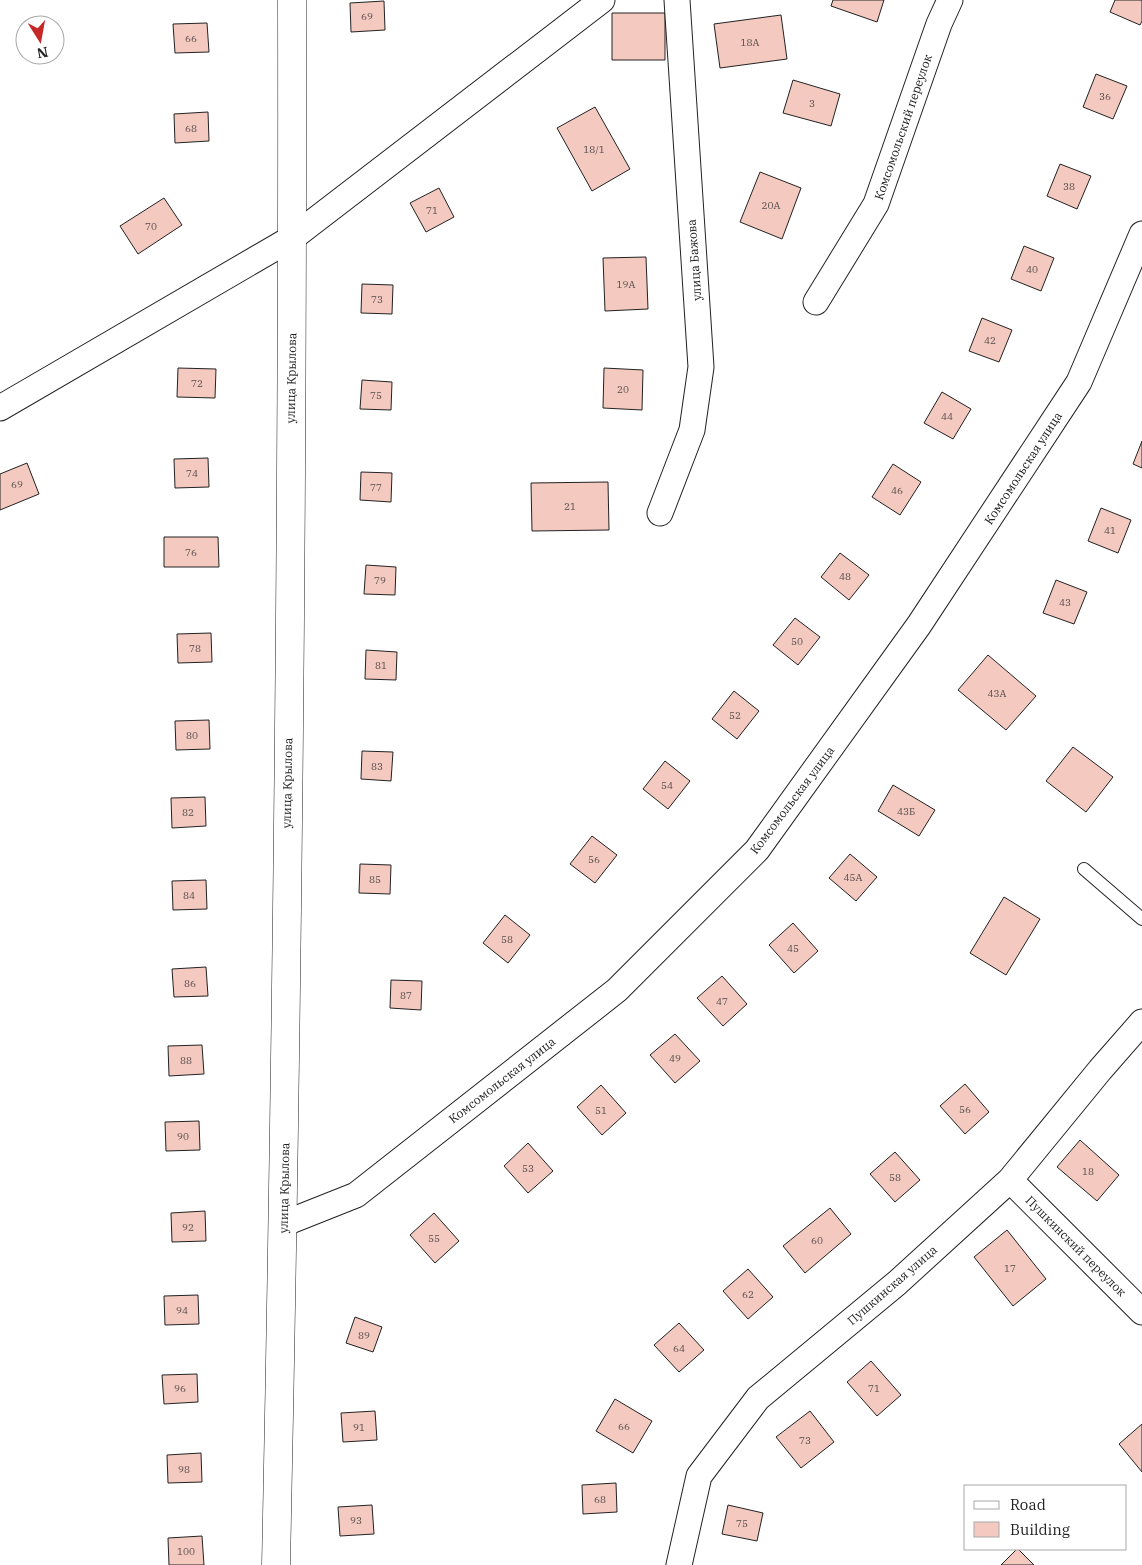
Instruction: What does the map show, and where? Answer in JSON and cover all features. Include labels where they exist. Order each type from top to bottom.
[{"type":"main road","name":"улица Крылова","points":[[276,1565],[283,1224],[292,238],[292,0]]},
{"type":"street","points":[[0,408],[292,238],[602,0]]},
{"type":"street","name":"улица Бажова","points":[[660,513],[692,430],[701,367],[676,0]]},
{"type":"street","name":"Комсомольский переулок","points":[[816,302],[876,204],[939,24],[950,0]]},
{"type":"street","name":"Комсомольская улица","points":[[283,1224],[356,1195],[610,996],[756,850],[919,625],[1079,382],[1142,234]]},
{"type":"street","name":"Пушкинская улица","points":[[679,1565],[699,1476],[758,1398],[897,1283],[1010,1180],[1142,1022]]},
{"type":"street","name":"Пушкинский переулок","points":[[1010,1180],[1142,1312]]},
{"type":"lane","points":[[1084,869],[1142,919]]},
{"type":"building","points":[[833,0],[884,0],[877,22],[831,6]]},
{"type":"building","points":[[1115,0],[1142,0],[1142,21],[1140,25],[1110,12]]},
{"type":"building","points":[[384,1],[385,30],[351,32],[350,3]]},
{"type":"building","points":[[612,13],[665,13],[665,60],[612,60]]},
{"type":"building","points":[[781,15],[787,59],[720,68],[714,24]]},
{"type":"building","points":[[207,23],[209,52],[175,53],[173,24]]},
{"type":"building","points":[[1096,74],[1127,86],[1113,119],[1083,107]]},
{"type":"building","points":[[793,80],[840,94],[831,126],[783,113]]},
{"type":"building","points":[[595,107],[630,169],[592,191],[557,128]]},
{"type":"building","points":[[208,112],[209,141],[175,143],[174,114]]},
{"type":"building","points":[[1060,164],[1091,176],[1077,209],[1047,196]]},
{"type":"building","points":[[760,172],[801,188],[782,239],[740,222]]},
{"type":"building","points":[[439,188],[454,217],[426,232],[410,203]]},
{"type":"building","points":[[164,198],[182,225],[138,254],[120,226]]},
{"type":"building","points":[[1024,246],[1054,258],[1041,291],[1011,279]]},
{"type":"building","points":[[646,257],[648,309],[605,311],[603,258]]},
{"type":"building","points":[[362,284],[393,285],[392,314],[361,313]]},
{"type":"building","points":[[982,318],[1012,330],[999,362],[969,351]]},
{"type":"building","points":[[178,368],[216,369],[215,398],[177,397]]},
{"type":"building","points":[[604,368],[643,370],[642,410],[603,408]]},
{"type":"building","points":[[362,380],[392,382],[391,410],[360,409]]},
{"type":"building","points":[[942,392],[971,409],[953,439],[924,423]]},
{"type":"building","points":[[1142,441],[1142,468],[1133,464]]},
{"type":"building","points":[[208,458],[209,487],[175,488],[174,459]]},
{"type":"building","points":[[27,463],[39,494],[0,510],[0,474]]},
{"type":"building","points":[[893,464],[921,482],[900,515],[872,497]]},
{"type":"building","points":[[361,472],[392,473],[391,502],[360,500]]},
{"type":"building","points":[[608,482],[609,530],[532,531],[531,483]]},
{"type":"building","points":[[1101,508],[1131,520],[1118,553],[1088,541]]},
{"type":"building","points":[[164,537],[218,537],[219,567],[164,567]]},
{"type":"building","points":[[840,553],[869,575],[849,600],[821,577]]},
{"type":"building","points":[[366,565],[396,567],[395,595],[364,594]]},
{"type":"building","points":[[1056,580],[1087,592],[1074,624],[1043,613]]},
{"type":"building","points":[[795,618],[820,637],[798,665],[773,645]]},
{"type":"building","points":[[211,633],[212,662],[178,663],[177,634]]},
{"type":"building","points":[[366,650],[397,652],[396,680],[365,679]]},
{"type":"building","points":[[988,655],[1036,696],[1006,730],[958,690]]},
{"type":"building","points":[[734,691],[759,711],[737,739],[712,719]]},
{"type":"building","points":[[209,720],[210,749],[176,750],[175,721]]},
{"type":"building","points":[[1073,747],[1113,777],[1086,812],[1046,781]]},
{"type":"building","points":[[362,751],[393,752],[391,781],[361,779]]},
{"type":"building","points":[[665,761],[690,781],[668,809],[643,789]]},
{"type":"building","points":[[893,785],[935,810],[919,836],[878,811]]},
{"type":"building","points":[[205,797],[206,826],[172,828],[171,798]]},
{"type":"building","points":[[592,836],[617,855],[595,883],[570,864]]},
{"type":"building","points":[[850,854],[877,877],[856,901],[829,878]]},
{"type":"building","points":[[360,864],[391,865],[390,894],[359,893]]},
{"type":"building","points":[[206,880],[207,909],[173,910],[172,881]]},
{"type":"building","points":[[1004,897],[1040,919],[1006,975],[970,953]]},
{"type":"building","points":[[505,915],[530,935],[508,963],[483,943]]},
{"type":"building","points":[[793,923],[818,951],[794,973],[769,945]]},
{"type":"building","points":[[206,967],[208,996],[174,997],[172,969]]},
{"type":"building","points":[[722,976],[747,1004],[723,1026],[697,998]]},
{"type":"building","points":[[391,980],[422,981],[421,1010],[390,1008]]},
{"type":"building","points":[[675,1034],[700,1061],[675,1083],[650,1055]]},
{"type":"building","points":[[202,1045],[204,1074],[169,1076],[168,1046]]},
{"type":"building","points":[[965,1084],[989,1112],[965,1134],[940,1106]]},
{"type":"building","points":[[601,1085],[626,1113],[602,1135],[577,1107]]},
{"type":"building","points":[[199,1121],[200,1150],[166,1151],[165,1122]]},
{"type":"building","points":[[1080,1140],[1119,1175],[1097,1201],[1057,1167]]},
{"type":"building","points":[[528,1143],[553,1171],[528,1193],[504,1166]]},
{"type":"building","points":[[895,1152],[920,1180],[895,1202],[870,1174]]},
{"type":"building","points":[[830,1208],[851,1234],[805,1273],[783,1246]]},
{"type":"building","points":[[205,1211],[206,1241],[172,1242],[171,1213]]},
{"type":"building","points":[[434,1213],[459,1241],[435,1263],[410,1235]]},
{"type":"building","points":[[1007,1230],[1046,1279],[1013,1306],[974,1257]]},
{"type":"building","points":[[748,1269],[773,1297],[748,1319],[723,1291]]},
{"type":"building","points":[[198,1295],[199,1324],[165,1325],[164,1296]]},
{"type":"building","points":[[355,1317],[382,1327],[373,1352],[346,1343]]},
{"type":"building","points":[[679,1323],[704,1350],[679,1372],[654,1345]]},
{"type":"building","points":[[871,1361],[901,1395],[877,1416],[847,1382]]},
{"type":"building","points":[[197,1374],[198,1402],[164,1404],[162,1375]]},
{"type":"building","points":[[615,1399],[652,1421],[633,1453],[596,1431]]},
{"type":"building","points":[[375,1411],[377,1440],[343,1442],[341,1413]]},
{"type":"building","points":[[810,1411],[834,1442],[801,1468],[776,1437]]},
{"type":"building","points":[[1142,1424],[1142,1472],[1119,1444]]},
{"type":"building","points":[[201,1453],[202,1482],[168,1483],[167,1455]]},
{"type":"building","points":[[616,1483],[617,1512],[583,1514],[582,1485]]},
{"type":"building","points":[[372,1505],[374,1534],[340,1536],[338,1507]]},
{"type":"building","points":[[728,1505],[763,1513],[757,1541],[722,1534]]},
{"type":"building","points":[[202,1536],[204,1565],[169,1565],[168,1538]]},
{"type":"building","points":[[1016,1550],[1019,1550],[1034,1565],[1001,1565]]}]
